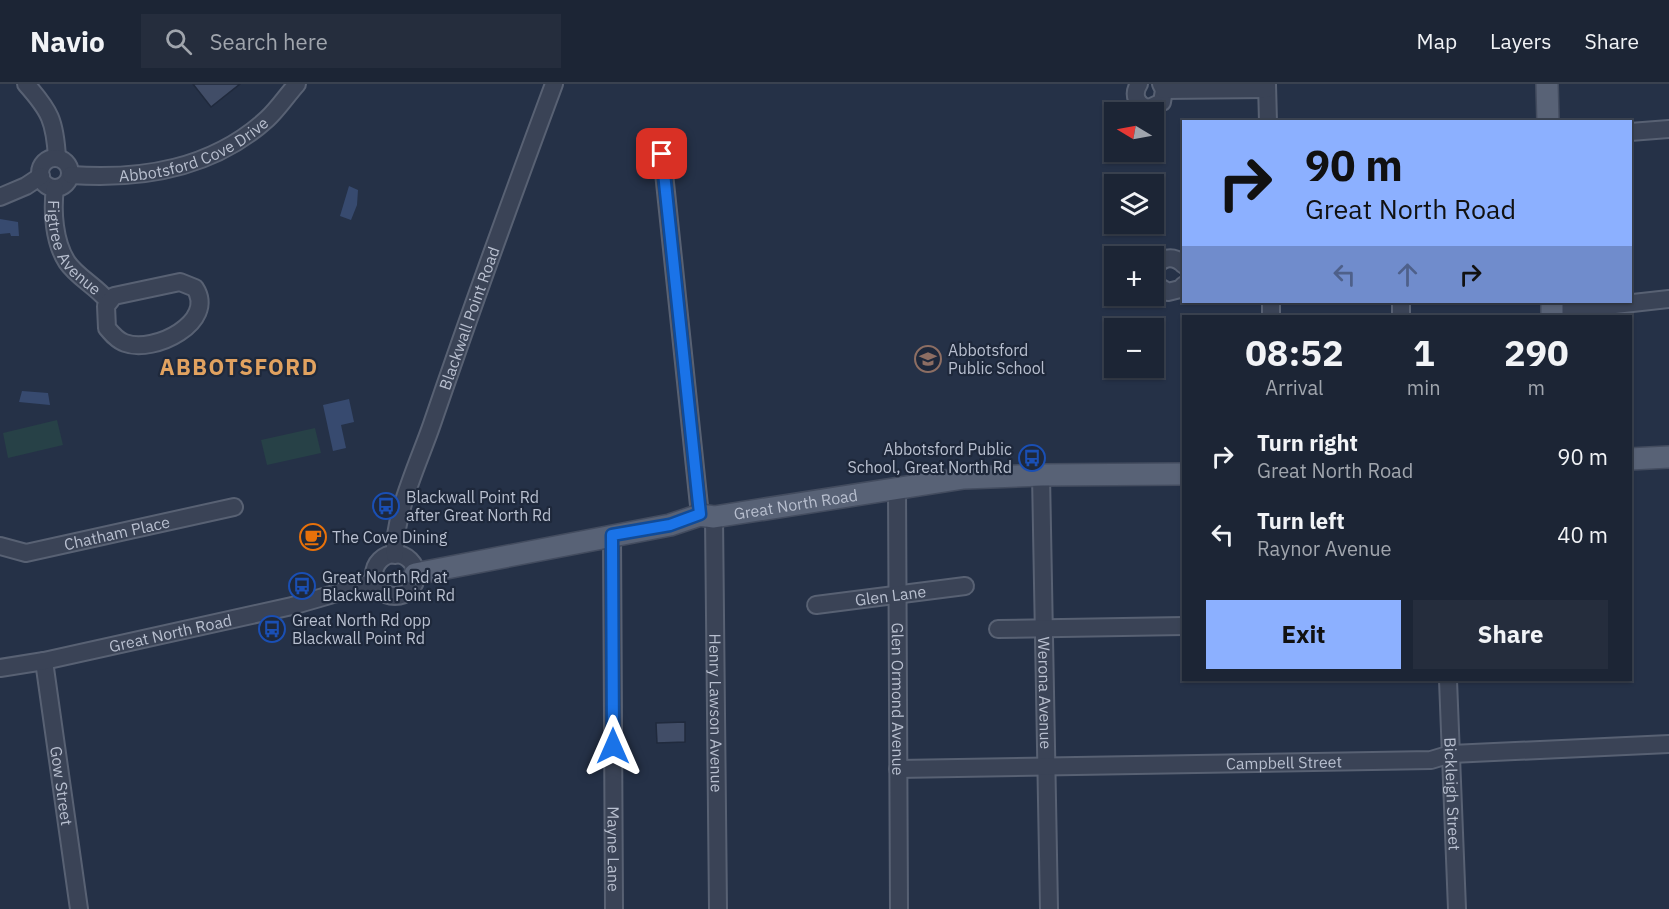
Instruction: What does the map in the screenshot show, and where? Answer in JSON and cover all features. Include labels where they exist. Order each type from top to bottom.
[{"type":"main road","points":[[1547,84],[1548,120]]},
{"type":"main road","points":[[1632,445],[1669,444]]},
{"type":"main road","points":[[1632,459],[1669,457]]},
{"type":"main road","name":"Great North Road","points":[[416,574],[470,566],[707,516],[964,478],[1182,474]]},
{"type":"street","points":[[26,84],[42,103],[55,127],[57,158]]},
{"type":"street","name":"Abbotsford Cove Drive","points":[[70,175],[128,177],[173,170],[223,151],[267,119],[297,84]]},
{"type":"street","name":"Blackwall Point Road","points":[[395,555],[394,540],[409,491],[478,290],[554,84]]},
{"type":"street","points":[[1138,84],[1135,96],[1145,108],[1159,106],[1164,97],[1163,87],[1267,87],[1268,120]]},
{"type":"street","points":[[1632,132],[1669,129]]},
{"type":"street","name":"Henry Lawson Avenue","points":[[662,154],[707,516],[718,909]]},
{"type":"street","points":[[57,158],[69,165],[70,175],[64,185],[55,188],[47,186],[41,176],[43,163],[57,158]]},
{"type":"street","points":[[0,197],[26,186],[41,176]]},
{"type":"street","name":"Figtree Avenue","points":[[55,188],[53,203],[57,236],[67,262],[108,301]]},
{"type":"street","points":[[1164,260],[1168,258],[1182,263]]},
{"type":"street","name":"Figtree Avenue","points":[[180,282],[195,288],[201,303],[198,312],[185,328],[157,342],[142,345],[126,344],[107,328],[105,311],[108,301],[128,292],[180,282]]},
{"type":"street","points":[[1164,290],[1168,292],[1182,287]]},
{"type":"street","points":[[1632,302],[1669,299]]},
{"type":"street","points":[[1552,310],[1626,303]]},
{"type":"street","name":"Werona Avenue","points":[[1041,475],[1049,909]]},
{"type":"street","name":"Glen Ormond Avenue","points":[[897,487],[899,909]]},
{"type":"street","name":"Chatham Place","points":[[0,546],[26,553],[234,507]]},
{"type":"street","name":"Mayne Lane","points":[[612,535],[614,909]]},
{"type":"street","points":[[395,555],[409,560],[416,574],[412,587],[397,596],[384,593],[375,582],[375,570],[378,563],[387,556],[395,555]]},
{"type":"street","name":"Great North Road","points":[[0,668],[44,661],[292,606],[375,582]]},
{"type":"street","name":"Glen Lane","points":[[816,605],[965,586]]},
{"type":"street","points":[[998,630],[1182,626]]},
{"type":"street","name":"Gow Street","points":[[44,661],[79,909]]},
{"type":"street","name":"Bickleigh Street","points":[[1448,681],[1457,909]]},
{"type":"street","name":"Campbell Street","points":[[898,768],[1431,760],[1451,754],[1669,744]]},
{"type":"green space","points":[[57,420],[63,445],[8,458],[3,433]]},
{"type":"green space","points":[[315,428],[321,453],[267,465],[261,440]]},
{"type":"water","points":[[349,186],[358,190],[357,205],[351,220],[340,216]]},
{"type":"water","points":[[0,219],[18,222],[19,236],[11,236],[10,233],[0,234]]},
{"type":"water","points":[[22,391],[48,393],[50,405],[19,402]]},
{"type":"water","points":[[349,399],[354,422],[341,425],[346,448],[333,451],[323,405]]},
{"type":"building","points":[[193,84],[240,84],[211,107]]},
{"type":"building","points":[[685,722],[685,742],[657,743],[656,723]]},
{"type":"place","name":"Abbotsford Public School","points":[[928,359]]},
{"type":"place","name":"Abbotsford Public School, Great North Rd","points":[[1032,458]]},
{"type":"place","name":"Blackwall Point Rd after Great North Rd","points":[[386,506]]},
{"type":"place","name":"The Cove Dining","points":[[313,537]]},
{"type":"place","name":"Great North Rd at Blackwall Point Rd","points":[[302,586]]},
{"type":"place","name":"Great North Rd opp Blackwall Point Rd","points":[[272,629]]},
{"type":"district","name":"ABBOTSFORD","points":[[239,366]]},
{"type":"route","points":[[613,746],[612,535],[670,525],[700,514],[662,154]]}]
